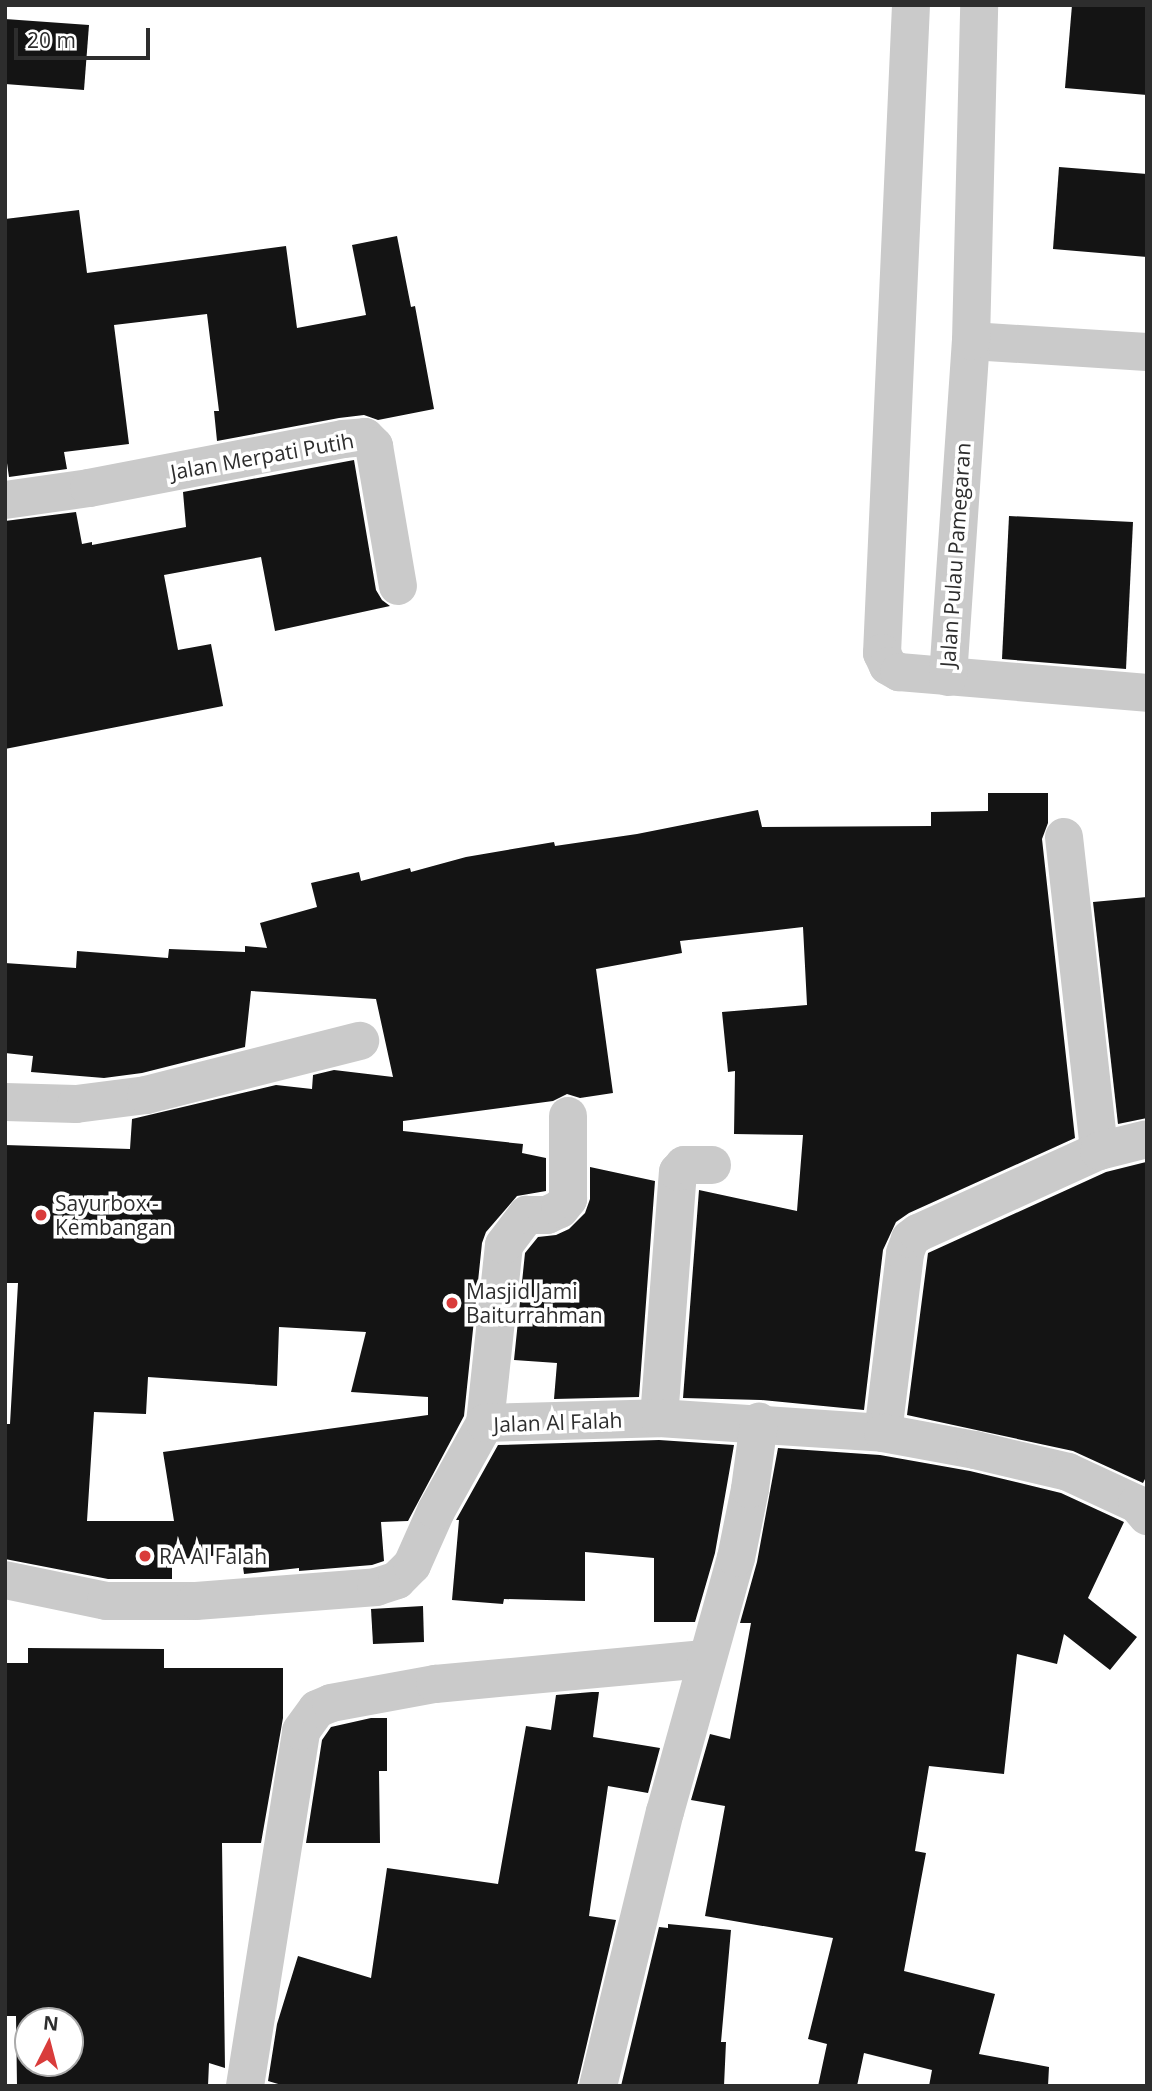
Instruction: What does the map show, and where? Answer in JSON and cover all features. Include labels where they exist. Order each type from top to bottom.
[{"type":"street","name":"Jalan Pulau Pamegaran","points":[[911,5],[882,653],[888,666],[899,672],[948,677],[971,341],[979,5]]},
{"type":"street","points":[[971,341],[1147,352]]},
{"type":"street","name":"Jalan Merpati Putih","points":[[6,495],[89,488],[356,436],[365,437],[374,446],[398,586]]},
{"type":"street","points":[[948,677],[1147,693]]},
{"type":"street","points":[[1064,837],[1100,1151]]},
{"type":"street","points":[[5,1102],[76,1104],[146,1095],[360,1041]]},
{"type":"street","points":[[485,1423],[504,1245],[527,1215],[547,1215],[560,1209],[568,1199],[568,1116]]},
{"type":"street","points":[[883,1433],[905,1253],[910,1239],[1100,1151],[1147,1139]]},
{"type":"street","points":[[659,1418],[678,1172],[684,1165],[712,1166]]},
{"type":"street","name":"Jalan Al Falah","points":[[5,1580],[106,1601],[195,1601],[376,1587],[397,1580],[412,1564],[436,1511],[485,1423],[659,1418],[759,1422],[883,1433],[975,1450],[1068,1472],[1137,1504],[1147,1516]]},
{"type":"street","points":[[598,2086],[665,1812],[736,1558],[750,1489],[759,1422]]},
{"type":"street","points":[[245,2086],[301,1731],[317,1709],[331,1703],[435,1684],[708,1659]]},
{"type":"building","points":[[1072,5],[1147,5],[1147,95],[1065,88]]},
{"type":"building","points":[[5,19],[89,25],[84,90],[5,84]]},
{"type":"building","points":[[1059,167],[1147,174],[1147,257],[1053,249]]},
{"type":"building","points":[[79,210],[87,273],[286,246],[297,328],[366,315],[352,245],[397,236],[411,307],[415,306],[434,409],[378,420],[364,415],[339,418],[217,441],[214,411],[219,411],[207,314],[114,325],[129,444],[64,452],[67,469],[9,477],[5,449],[5,219]]},
{"type":"building","points":[[354,460],[376,590],[390,606],[275,631],[261,557],[164,575],[178,650],[211,644],[223,706],[5,749],[5,521],[76,512],[82,544],[92,542],[92,545],[186,527],[183,492]]},
{"type":"building","points":[[1009,516],[1133,522],[1126,669],[1002,659]]},
{"type":"building","points":[[988,793],[1048,793],[1048,823],[1042,839],[1075,1138],[909,1213],[896,1222],[883,1250],[864,1410],[761,1400],[683,1398],[699,1190],[797,1211],[803,1135],[734,1134],[735,1071],[728,1072],[722,1012],[807,1005],[803,927],[680,941],[682,953],[596,969],[613,1093],[580,1098],[567,1094],[553,1101],[403,1121],[403,1131],[523,1144],[522,1153],[546,1158],[546,1191],[517,1196],[486,1232],[482,1243],[464,1416],[408,1521],[381,1522],[384,1561],[372,1565],[299,1571],[299,1568],[244,1574],[241,1553],[172,1560],[172,1579],[108,1579],[5,1559],[5,1424],[10,1424],[18,1283],[5,1283],[5,1145],[130,1149],[132,1119],[276,1085],[312,1089],[313,1075],[334,1070],[393,1077],[376,999],[251,991],[245,1047],[142,1073],[104,1078],[31,1072],[33,1056],[5,1053],[5,963],[76,968],[77,951],[168,958],[169,949],[245,952],[245,946],[267,948],[260,923],[317,907],[311,883],[359,872],[361,881],[410,868],[411,872],[466,857],[554,842],[555,846],[637,834],[758,810],[762,827],[931,826],[931,812],[988,811]],"holes":[[[279,1327],[366,1332],[351,1392],[428,1397],[428,1415],[163,1452],[174,1521],[87,1521],[94,1412],[146,1414],[148,1377],[277,1386]]]},
{"type":"building","points":[[1147,897],[1147,1118],[1118,1124],[1093,902]]},
{"type":"building","points":[[1146,1162],[1147,1475],[1143,1483],[1073,1451],[907,1415],[928,1253],[1106,1172]]},
{"type":"building","points":[[590,1167],[655,1181],[639,1397],[554,1399],[557,1363],[514,1360],[525,1253],[538,1237],[556,1235],[569,1229],[585,1213],[590,1199]]},
{"type":"building","points":[[659,1440],[734,1445],[715,1553],[695,1622],[654,1622],[654,1558],[585,1552],[585,1601],[504,1599],[503,1604],[452,1600],[459,1520],[456,1520],[498,1445]]},
{"type":"building","points":[[778,1448],[880,1455],[970,1471],[1061,1493],[1124,1522],[1088,1598],[1137,1637],[1110,1670],[1064,1634],[1057,1664],[1017,1654],[1004,1774],[929,1766],[915,1851],[926,1853],[904,1971],[995,1994],[979,2054],[1049,2067],[1048,2086],[929,2086],[932,2070],[864,2053],[857,2086],[818,2086],[827,2044],[808,2039],[833,1938],[705,1916],[725,1806],[691,1800],[710,1734],[730,1739],[751,1623],[740,1623],[757,1562]]},
{"type":"building","points":[[423,1606],[424,1642],[373,1644],[371,1609]]},
{"type":"building","points":[[28,1648],[164,1649],[164,1668],[283,1668],[283,1718],[261,1843],[222,1843],[225,2068],[209,2063],[208,2086],[17,2086],[17,2077],[84,2077],[84,2007],[14,2007],[14,2016],[5,2016],[5,1663],[28,1663]]},
{"type":"building","points":[[599,1692],[593,1737],[660,1748],[648,1793],[608,1786],[589,1916],[616,1920],[577,2086],[285,2086],[268,2081],[277,2024],[298,1956],[371,1978],[387,1868],[498,1884],[526,1726],[551,1730],[556,1695]]},
{"type":"building","points":[[371,1718],[387,1718],[387,1771],[379,1771],[380,1843],[306,1843],[322,1740],[331,1727]]},
{"type":"building","points":[[668,1924],[731,1930],[721,2042],[726,2042],[724,2086],[621,2086],[659,1927],[668,1928]]},
{"type":"place","name":"Sayurbox - Kembangan","points":[[41,1215]]},
{"type":"place","name":"Masjid Jami Baiturrahman","points":[[452,1303]]},
{"type":"place","name":"RA Al Falah","points":[[145,1556]]}]
